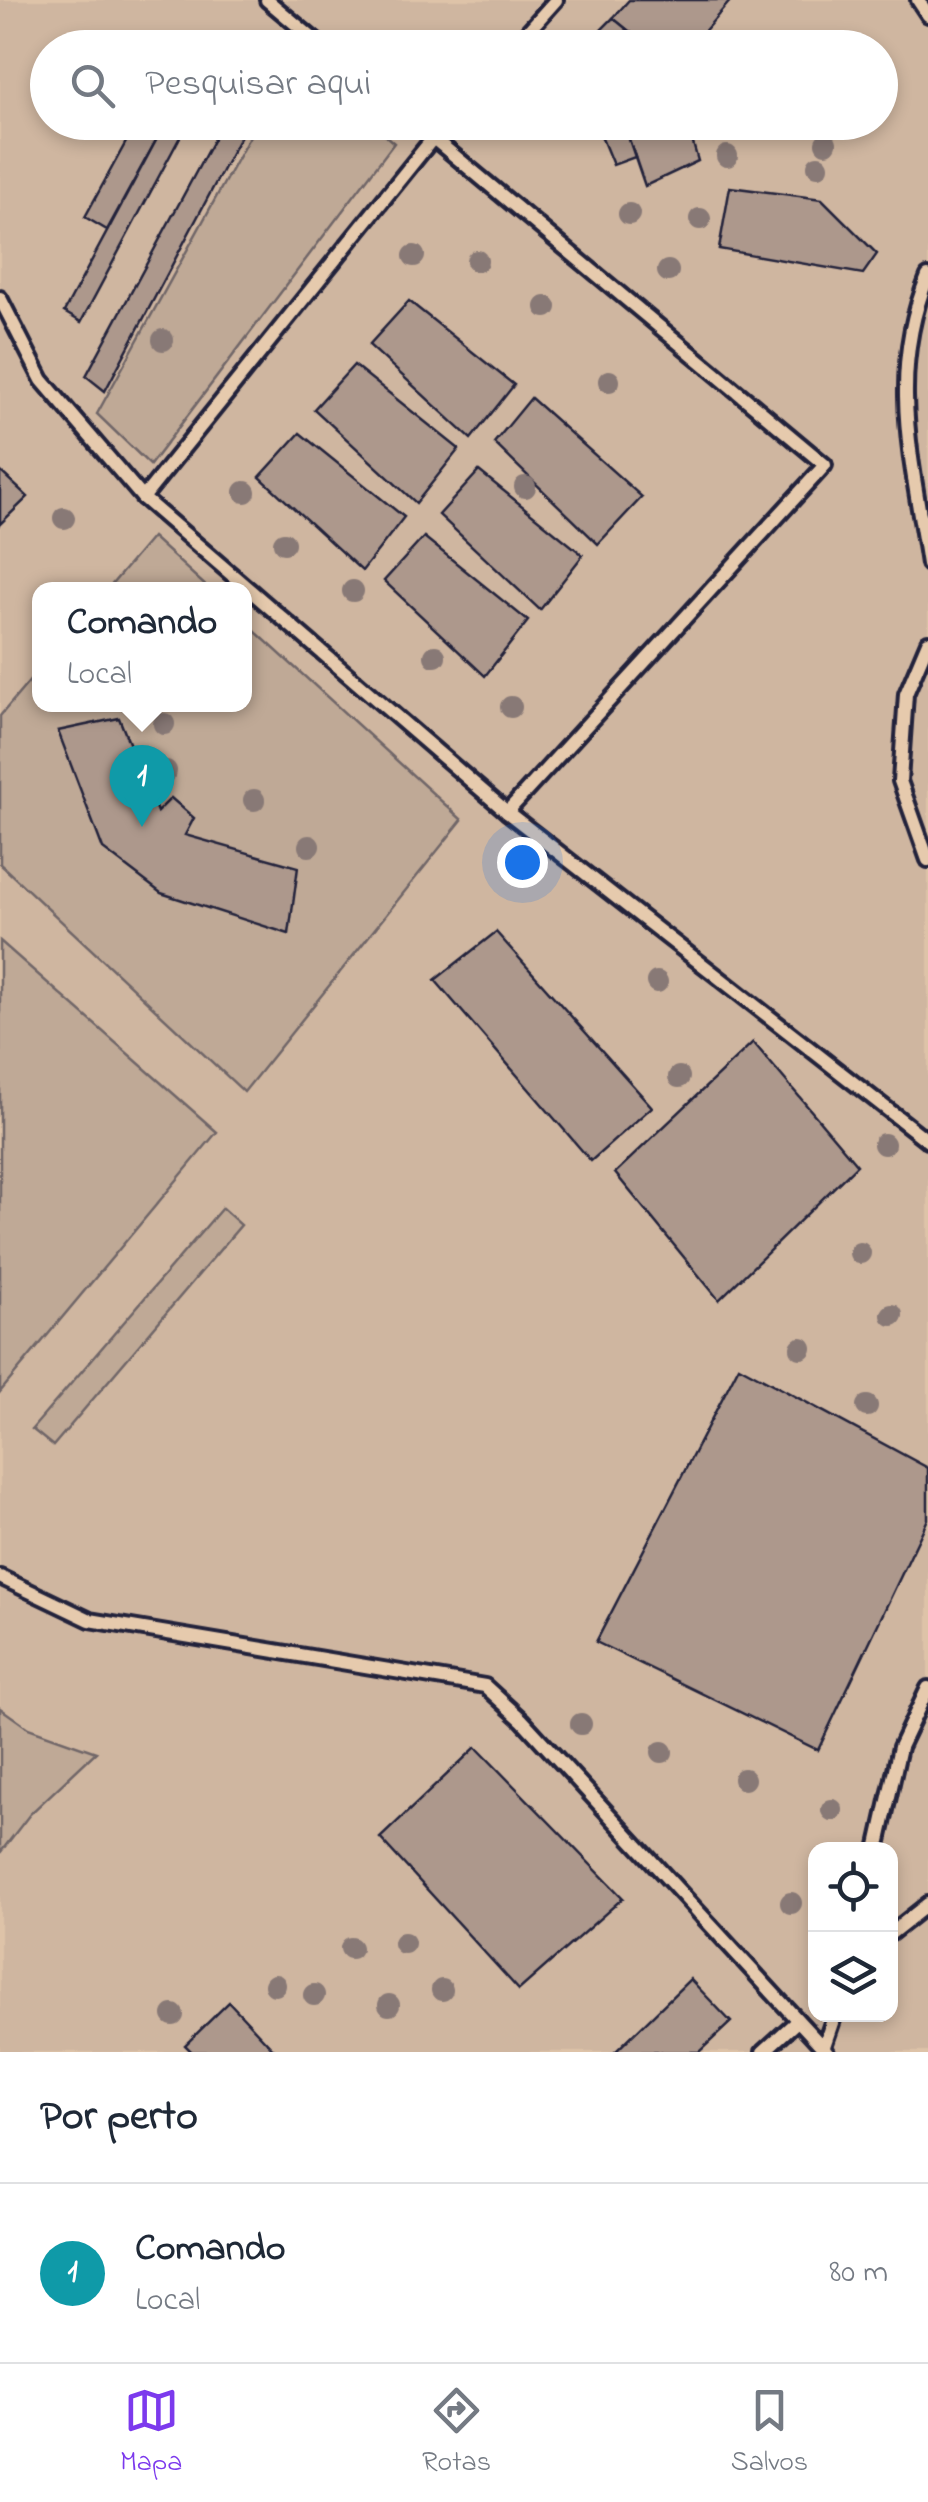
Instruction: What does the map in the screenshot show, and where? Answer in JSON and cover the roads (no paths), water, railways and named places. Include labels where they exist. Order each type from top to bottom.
[{"type":"lane","points":[[267,0],[303,30]]},
{"type":"lane","points":[[529,30],[556,0]]},
{"type":"lane","points":[[918,0],[928,15]]},
{"type":"lane","points":[[143,498],[431,140]]},
{"type":"lane","points":[[435,140],[825,465],[507,812]]},
{"type":"lane","points":[[928,276],[903,373],[911,467],[928,564]]},
{"type":"lane","points":[[0,298],[42,380],[143,498],[240,582]]},
{"type":"lane","points":[[252,592],[507,812],[928,1141]]},
{"type":"lane","points":[[928,642],[906,694],[900,781],[928,860]]},
{"type":"lane","points":[[0,1576],[90,1620],[484,1686],[522,1720],[825,2050],[833,2022]]},
{"type":"lane","points":[[880,1842],[900,1747],[928,1688]]},
{"type":"lane","points":[[893,1932],[928,1904]]},
{"type":"lane","points":[[763,2052],[796,2022]]},
{"type":"place","name":"Comando","points":[[142,827]]}]
